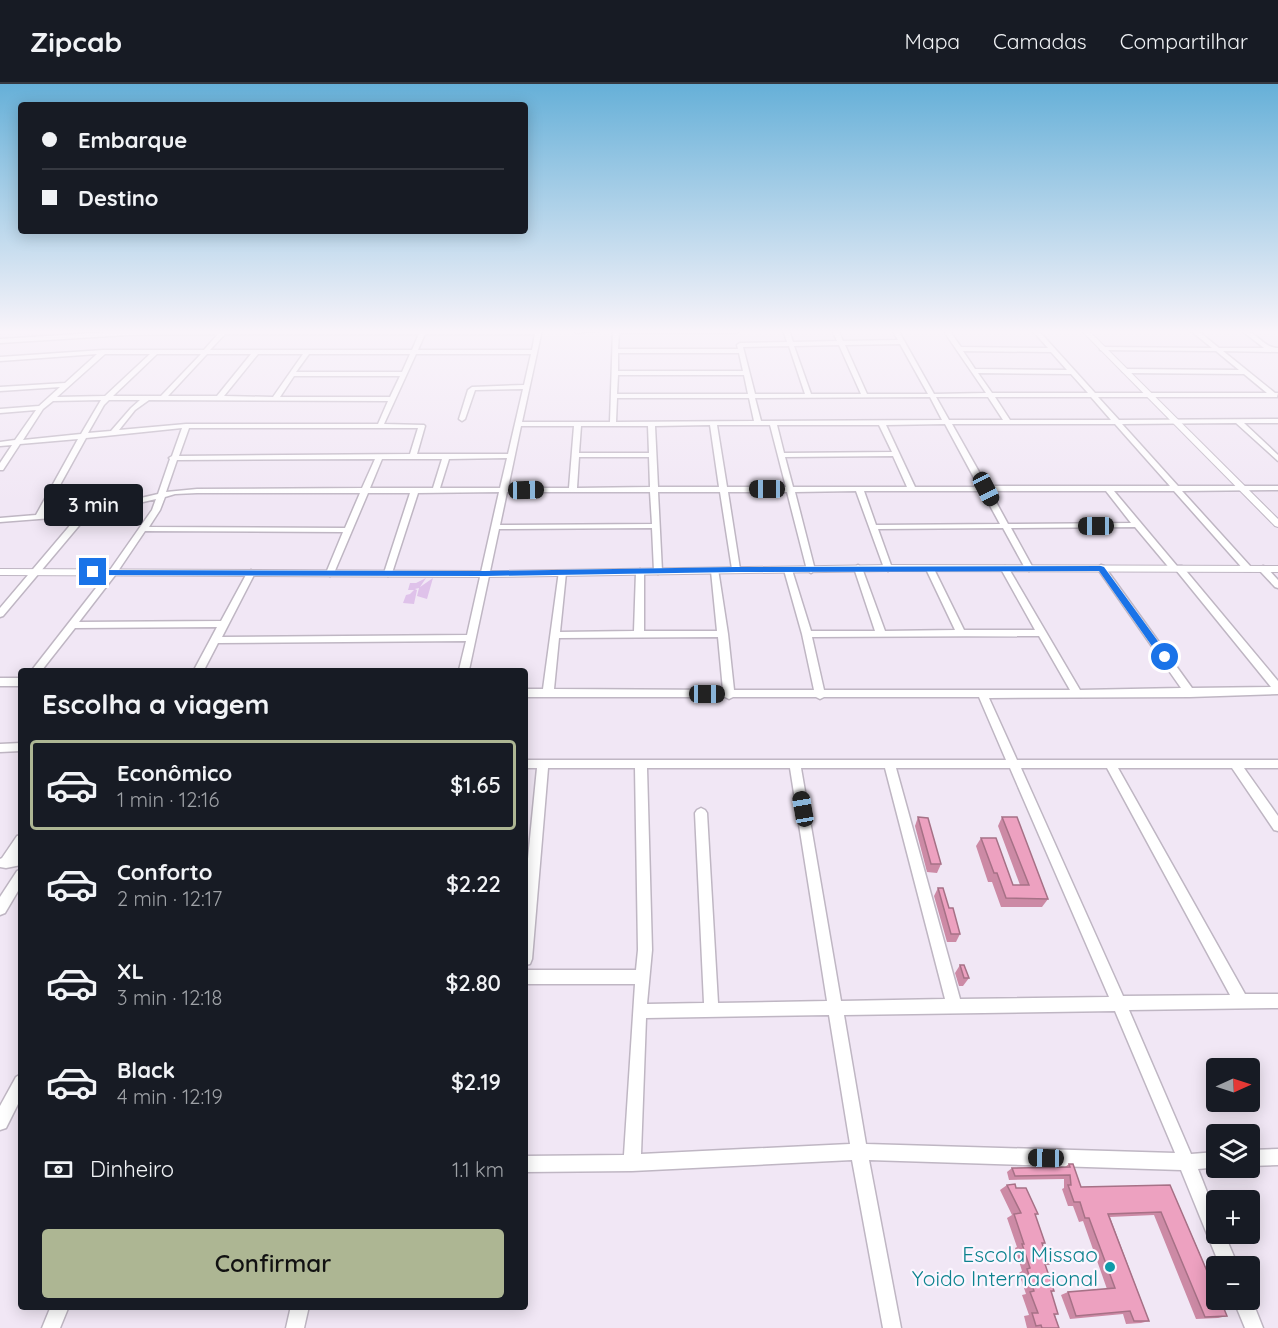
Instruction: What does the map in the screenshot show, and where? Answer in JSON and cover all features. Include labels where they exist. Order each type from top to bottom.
[{"type":"street","points":[[0,389],[15,388]]},
{"type":"street","points":[[0,468],[41,408],[61,388]]},
{"type":"street","points":[[39,516],[105,398],[116,388]]},
{"type":"street","points":[[163,398],[172,388]]},
{"type":"street","points":[[218,399],[227,388]]},
{"type":"street","points":[[275,399],[282,388]]},
{"type":"street","points":[[380,426],[398,388]]},
{"type":"street","points":[[462,419],[471,390],[474,388]]},
{"type":"street","points":[[464,668],[526,388]]},
{"type":"street","points":[[613,424],[615,388]]},
{"type":"street","points":[[750,388],[758,423]]},
{"type":"street","points":[[806,388],[809,396]]},
{"type":"street","points":[[862,388],[866,396]]},
{"type":"street","points":[[929,388],[1029,568]]},
{"type":"street","points":[[985,388],[1008,422]]},
{"type":"street","points":[[1086,388],[1248,569]]},
{"type":"street","points":[[1141,388],[1278,524]]},
{"type":"street","points":[[615,396],[1277,396]]},
{"type":"street","points":[[113,433],[133,409],[147,398]]},
{"type":"street","points":[[50,399],[392,399]]},
{"type":"street","points":[[0,411],[41,408]]},
{"type":"street","points":[[1238,421],[1276,456]]},
{"type":"street","points":[[518,424],[1278,421]]},
{"type":"street","points":[[773,423],[811,570]]},
{"type":"street","points":[[882,423],[912,489]]},
{"type":"street","points":[[573,489],[578,424]]},
{"type":"street","points":[[651,424],[658,571]]},
{"type":"street","points":[[712,424],[736,569]]},
{"type":"street","points":[[39,668],[113,572],[156,510],[186,426]]},
{"type":"street","points":[[0,444],[186,426],[422,426],[413,456]]},
{"type":"street","points":[[780,455],[897,454]]},
{"type":"street","points":[[575,455],[651,455]]},
{"type":"street","points":[[330,573],[380,456]]},
{"type":"street","points":[[436,490],[446,456]]},
{"type":"street","points":[[173,458],[511,456]]},
{"type":"street","points":[[1108,488],[1278,689]]},
{"type":"street","points":[[0,528],[4,520],[85,513],[161,495],[197,491],[1278,488]]},
{"type":"street","points":[[859,489],[888,568]]},
{"type":"street","points":[[388,573],[415,490]]},
{"type":"street","points":[[0,614],[85,513]]},
{"type":"street","points":[[872,527],[1137,525]]},
{"type":"street","points":[[496,527],[657,526]]},
{"type":"street","points":[[143,529],[348,530]]},
{"type":"street","points":[[858,568],[881,633]]},
{"type":"street","points":[[0,572],[485,574],[858,568],[1278,569]]},
{"type":"street","points":[[1005,568],[1077,694]]},
{"type":"street","points":[[1101,568],[1190,693]]},
{"type":"street","points":[[930,569],[961,633]]},
{"type":"street","points":[[1263,569],[1278,585]]},
{"type":"street","points":[[788,570],[807,634],[820,695]]},
{"type":"street","points":[[715,571],[729,694]]},
{"type":"street","points":[[200,668],[251,573]]},
{"type":"street","points":[[548,693],[562,573]]},
{"type":"street","points":[[639,634],[640,573]]},
{"type":"street","points":[[71,625],[224,624]]},
{"type":"street","points":[[807,634],[1042,633]]},
{"type":"street","points":[[555,634],[723,634]]},
{"type":"street","points":[[216,640],[471,638]]},
{"type":"street","points":[[0,682],[18,682]]},
{"type":"street","points":[[528,693],[1077,694],[1190,693],[1278,689]]},
{"type":"street","points":[[982,693],[1119,1002],[1225,1256]]},
{"type":"street","points":[[0,748],[18,747]]},
{"type":"street","points":[[528,764],[890,766],[1278,764]]},
{"type":"street","points":[[528,926],[543,764]]},
{"type":"street","points":[[632,1163],[639,1011],[645,950],[641,765]]},
{"type":"street","points":[[795,765],[859,1152],[892,1328]]},
{"type":"street","points":[[1110,765],[1242,1001]]},
{"type":"street","points":[[1236,765],[1278,826]]},
{"type":"street","points":[[890,766],[954,1005]]},
{"type":"street","points":[[701,813],[711,1009]]},
{"type":"street","points":[[3,863],[18,844]]},
{"type":"street","points":[[3,863],[18,860]]},
{"type":"street","points":[[0,909],[18,880]]},
{"type":"street","points":[[528,977],[642,977]]},
{"type":"street","points":[[639,1011],[1278,1001]]},
{"type":"street","points":[[0,1122],[18,1088]]},
{"type":"street","points":[[528,1164],[632,1163],[859,1152],[1206,1161]]},
{"type":"street","points":[[1260,1158],[1278,1157]]},
{"type":"street","points":[[51,1328],[58,1310]]},
{"type":"street","points":[[295,1328],[299,1310]]},
{"type":"street","points":[[1247,1310],[1254,1328]]},
{"type":"shaded area","points":[[426,578],[420,587],[433,578],[427,599],[417,596],[419,588],[415,589],[417,590],[414,604],[403,603],[406,595],[414,590],[408,590],[410,583]]},
{"type":"building","points":[[918,817],[928,818],[941,864],[931,864]]},
{"type":"building","points":[[1002,817],[1017,817],[1048,899],[1006,898],[981,838],[996,838],[1013,885],[1029,885]]},
{"type":"building","points":[[938,888],[943,888],[949,908],[953,908],[960,934],[951,934]]},
{"type":"building","points":[[960,965],[964,965],[969,978],[964,978]]},
{"type":"building","points":[[1069,1164],[1073,1164],[1081,1187],[1170,1185],[1206,1269],[1206,1310],[1225,1310],[1227,1316],[1205,1317],[1161,1212],[1108,1214],[1149,1321],[1134,1321],[1130,1311],[1076,1316],[1068,1292],[1115,1288],[1089,1218],[1085,1218],[1080,1202],[1074,1202],[1068,1185],[1071,1185],[1070,1175],[1015,1176],[1012,1168],[1070,1167]]},
{"type":"building","points":[[1015,1184],[1016,1188],[1026,1188],[1038,1214],[1035,1214],[1045,1243],[1042,1243],[1049,1264],[1045,1264],[1054,1291],[1051,1291],[1058,1314],[1054,1314],[1059,1328],[1036,1326],[1032,1313],[1038,1313],[1030,1292],[1034,1291],[1027,1269],[1030,1268],[1014,1214],[1021,1213],[1007,1185]]},
{"type":"place","name":"Escola Missao Yoido Internacional","points":[[1110,1267]]},
{"type":"route","points":[[93,572],[485,574],[640,573],[736,569],[757,571],[888,568],[1101,568],[1165,657]]}]
